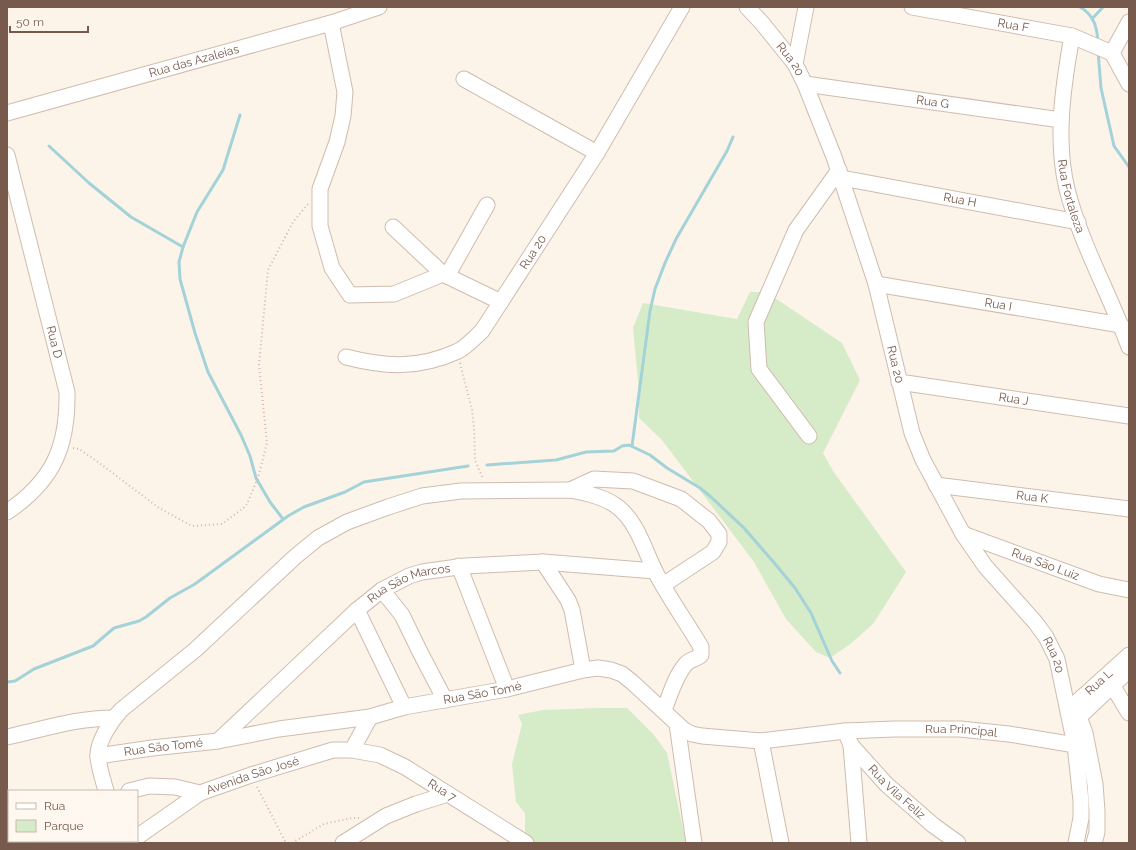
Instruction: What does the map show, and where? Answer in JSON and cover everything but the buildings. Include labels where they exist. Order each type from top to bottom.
[{"type":"street","name":"Rua das Azaleias","points":[[7,113],[331,23],[379,7]]},
{"type":"street","name":"Rua 20","points":[[346,357],[387,365],[406,365],[424,362],[457,352],[470,343],[482,331],[597,153],[682,7]]},
{"type":"street","name":"Rua 20","points":[[747,7],[795,64],[805,84],[840,174],[876,284],[912,433],[923,460],[963,534],[985,566],[1030,616],[1046,637],[1057,659],[1073,716],[1081,801],[1076,843]]},
{"type":"street","points":[[795,64],[806,7]]},
{"type":"street","name":"Rua F","points":[[912,7],[1072,36],[1112,53]]},
{"type":"street","points":[[1129,22],[1112,53],[1129,84]]},
{"type":"street","points":[[331,23],[345,92],[337,142],[320,189],[320,226],[332,268],[350,295],[394,294],[445,275],[487,205]]},
{"type":"street","name":"Rua Fortaleza","points":[[1072,36],[1066,72],[1061,120],[1062,147],[1067,189],[1089,254],[1121,325],[1129,347]]},
{"type":"street","points":[[464,80],[597,153]]},
{"type":"street","name":"Rua G","points":[[805,84],[1061,120]]},
{"type":"street","name":"Rua D","points":[[7,155],[67,392],[67,412],[61,445],[55,461],[46,478],[35,491],[23,502],[7,512]]},
{"type":"street","points":[[809,436],[758,369],[756,322],[796,230],[840,174]]},
{"type":"street","name":"Rua H","points":[[840,174],[1078,222]]},
{"type":"street","points":[[393,227],[445,275],[501,302]]},
{"type":"street","name":"Rua I","points":[[876,284],[1121,325]]},
{"type":"street","name":"Rua J","points":[[899,382],[1129,416]]},
{"type":"street","points":[[570,490],[594,479],[633,481],[681,499],[709,521],[718,534],[719,542],[713,552],[663,585]]},
{"type":"street","name":"Rua K","points":[[936,485],[1129,509]]},
{"type":"street","points":[[106,790],[98,756],[103,736],[114,718],[195,650],[296,556],[318,538],[347,522],[422,496],[461,491],[570,490],[585,493],[608,501],[618,507],[637,531],[655,571],[702,651],[698,658],[688,662],[682,669],[664,710]]},
{"type":"street","name":"Rua São Luiz","points":[[963,534],[1099,584],[1129,590]]},
{"type":"street","points":[[543,562],[568,600],[572,610],[583,670]]},
{"type":"street","name":"Rua São Marcos","points":[[218,741],[357,610],[382,590],[409,576],[422,572],[459,566],[543,562],[655,571]]},
{"type":"street","points":[[459,566],[507,689]]},
{"type":"street","points":[[382,590],[402,615],[445,700]]},
{"type":"street","points":[[357,610],[404,707]]},
{"type":"street","name":"Rua L","points":[[1073,716],[1129,655]]},
{"type":"street","name":"Rua São Tomé","points":[[98,756],[152,748],[218,741],[279,729],[370,717],[404,707],[507,689],[583,670],[598,668],[611,670],[622,674],[664,710],[677,724],[692,734],[761,742],[845,731]]},
{"type":"street","points":[[1073,716],[1129,670]]},
{"type":"street","points":[[1112,685],[1129,713]]},
{"type":"street","name":"Rua 20","points":[[1073,716],[1085,733],[1095,784],[1097,832],[1094,843]]},
{"type":"street","points":[[352,750],[370,717]]},
{"type":"street","points":[[7,737],[52,725],[81,720],[114,718]]},
{"type":"street","points":[[677,724],[694,843]]},
{"type":"street","name":"Rua Principal","points":[[845,731],[960,729],[1009,734],[1075,745]]},
{"type":"street","name":"Rua Vila Feliz","points":[[845,731],[851,745],[886,784],[933,825],[958,843]]},
{"type":"street","points":[[761,742],[781,843]]},
{"type":"street","points":[[851,745],[859,843]]},
{"type":"street","name":"Avenida São José","points":[[133,790],[149,786],[175,787],[200,793],[251,775],[333,750],[352,750]]},
{"type":"street","name":"Rua 7","points":[[352,750],[380,755],[405,767],[526,843]]},
{"type":"street","points":[[138,836],[200,793]]},
{"type":"street","points":[[343,843],[386,816],[416,804],[448,794]]},
{"type":"path","points":[[61,445],[79,449],[159,508],[192,526],[222,524],[246,506],[258,478],[268,443],[259,365],[268,270],[293,222],[320,189]]},
{"type":"path","points":[[457,352],[472,410],[475,460],[487,490]]},
{"type":"path","points":[[251,775],[286,843]]},
{"type":"path","points":[[292,843],[324,824],[352,818],[366,817]]},
{"type":"green space","points":[[750,292],[766,292],[842,343],[860,380],[823,453],[833,471],[906,572],[873,624],[849,645],[830,658],[816,652],[786,619],[754,562],[662,440],[639,418],[639,391],[633,328],[643,303],[737,319]]},
{"type":"green space","points":[[627,708],[654,735],[667,753],[686,843],[518,843],[525,832],[525,813],[516,802],[512,764],[522,724],[518,715],[543,710]]},
{"type":"waterway","points":[[1080,7],[1092,18],[1097,31],[1098,42]]},
{"type":"waterway","points":[[1092,19],[1103,7]]},
{"type":"waterway","points":[[1098,51],[1101,88],[1114,146],[1129,167]]},
{"type":"waterway","points":[[240,115],[223,170],[197,212],[183,247],[179,262],[180,279],[195,333],[208,372],[241,435],[250,456],[256,478],[270,502],[283,519]]},
{"type":"waterway","points":[[632,446],[650,311],[655,289],[676,239],[727,151],[733,137]]},
{"type":"waterway","points":[[49,146],[89,183],[131,217],[183,247]]},
{"type":"waterway","points":[[487,465],[556,460],[586,452],[614,451],[622,446],[629,445],[650,455],[667,468],[700,488],[744,528],[795,588],[811,613],[832,661],[840,673]]},
{"type":"waterway","points":[[7,682],[15,681],[34,669],[93,646],[114,628],[139,621],[146,617],[170,598],[195,584],[288,516],[304,507],[345,492],[364,482],[468,466]]}]
